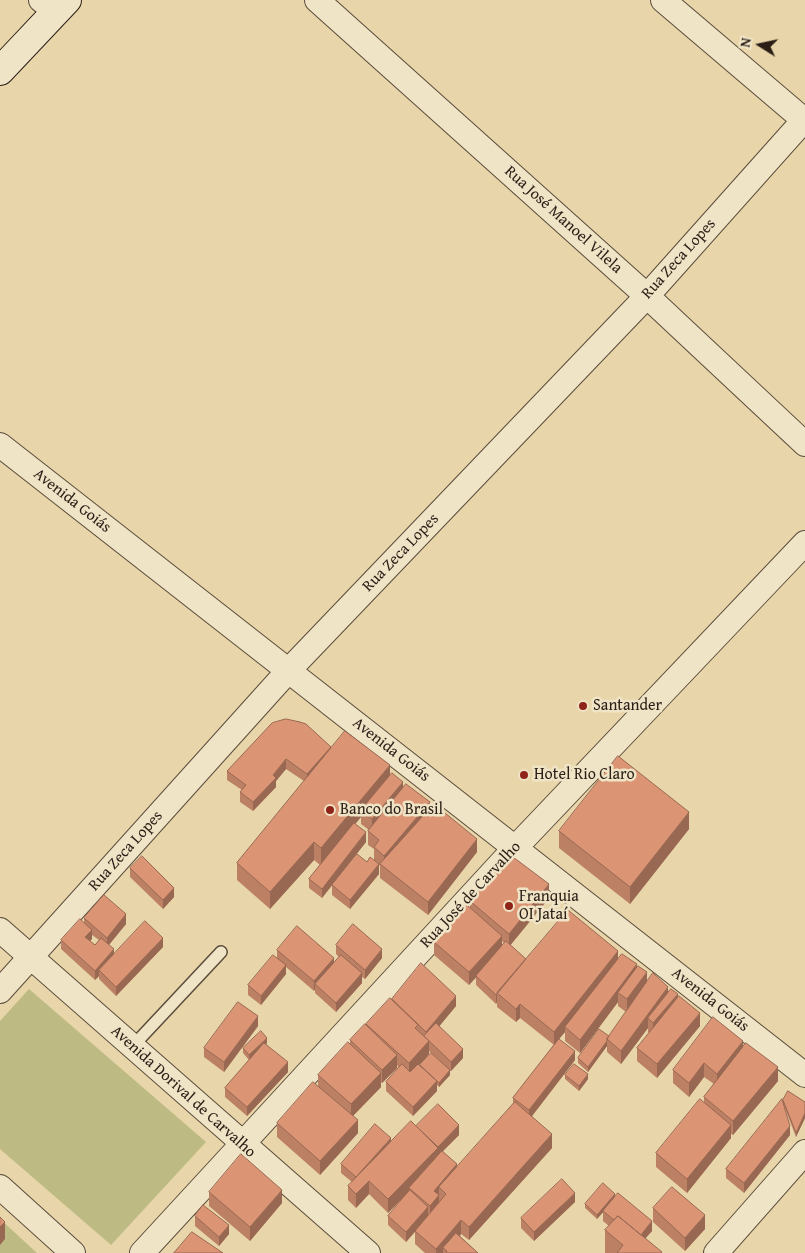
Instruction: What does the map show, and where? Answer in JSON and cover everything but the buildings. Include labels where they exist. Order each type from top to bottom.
[{"type":"main road","points":[[0,71],[55,4]]},
{"type":"street","name":"Rua José Manoel Vilela","points":[[317,0],[647,296],[803,439]]},
{"type":"street","points":[[663,0],[804,119]]},
{"type":"street","name":"Rua Zeca Lopes","points":[[0,991],[289,670],[647,296],[804,119]]},
{"type":"street","name":"Avenida Goiás","points":[[0,445],[516,846],[805,1074]]},
{"type":"street","name":"Rua José de Carvalho","points":[[142,1253],[516,846],[805,543]]},
{"type":"street","name":"Avenida Dorival de Carvalho","points":[[0,930],[368,1253]]},
{"type":"street","points":[[716,1253],[805,1152]]},
{"type":"street","points":[[0,1187],[73,1253]]},
{"type":"lane","points":[[132,1047],[220,952]]},
{"type":"shaded area","points":[[29,989],[206,1142],[111,1245],[0,1149],[0,1021]]},
{"type":"shaded area","points":[[0,1219],[37,1253],[0,1253]]},
{"type":"place","name":"Santander","points":[[583,706]]},
{"type":"place","name":"Hotel Rio Claro","points":[[524,775]]},
{"type":"place","name":"Banco do Brasil","points":[[330,810]]},
{"type":"place","name":"Franquia OI Jataí","points":[[509,906]]}]
